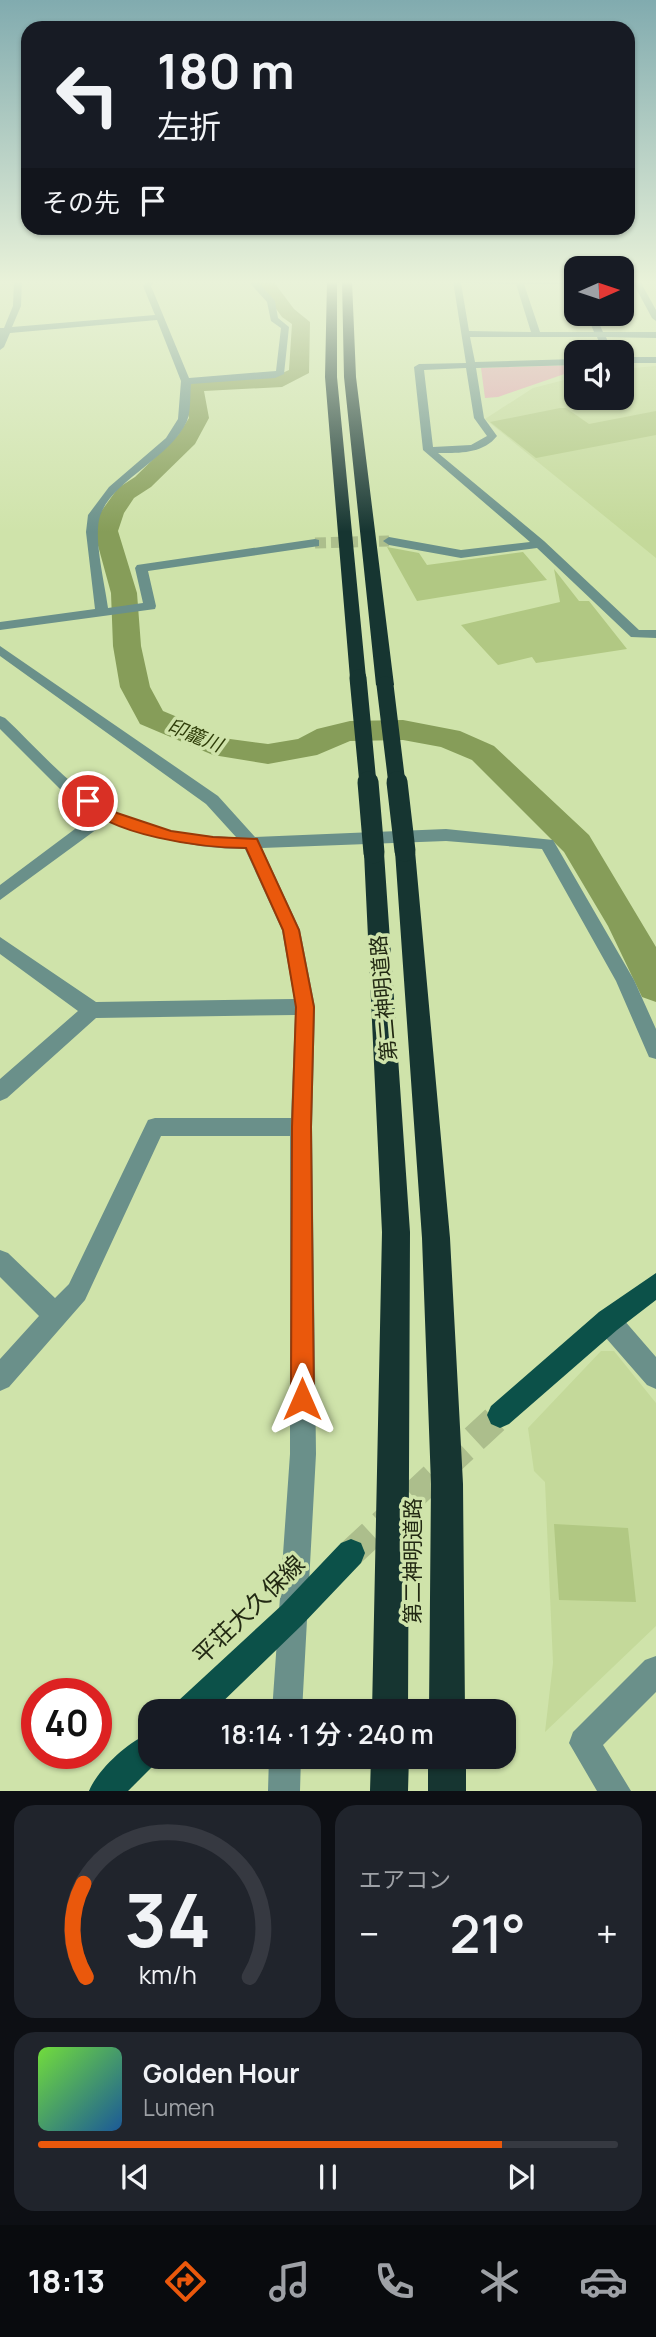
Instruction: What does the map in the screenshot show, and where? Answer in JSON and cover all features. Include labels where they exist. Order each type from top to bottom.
[{"type":"highway","name":"第二神明道路","points":[[331,365],[374,853],[396,1232],[390,1699]]},
{"type":"highway","name":"第二神明道路","points":[[349,365],[405,852],[436,1238],[447,1483],[447,1699]]},
{"type":"highway","points":[[389,1791],[390,1769]]},
{"type":"highway","points":[[447,1769],[447,1791]]},
{"type":"main road","points":[[500,1415],[608,1321],[656,1285]]},
{"type":"main road","name":"平荘大久保線","points":[[204,1699],[292,1615],[351,1553]]},
{"type":"main road","points":[[105,1791],[138,1759]]},
{"type":"street","points":[[102,610],[92,531],[94,515],[113,489],[170,440],[183,419],[186,380],[179,365]]},
{"type":"street","points":[[186,380],[275,375],[281,372],[282,365]]},
{"type":"street","points":[[462,365],[419,367],[428,450],[540,544],[636,634],[656,634]]},
{"type":"street","points":[[428,450],[479,446],[488,443],[492,436],[479,418],[472,365]]},
{"type":"street","points":[[389,541],[461,554],[540,544]]},
{"type":"street","points":[[0,626],[102,610],[150,606],[141,568],[315,543]]},
{"type":"street","points":[[0,650],[212,800],[251,843],[291,930],[305,1007],[301,1127],[303,1454],[288,1699]]},
{"type":"street","points":[[0,721],[69,788],[106,814],[169,836],[213,843],[251,843],[446,835],[547,844],[625,980],[656,1051]]},
{"type":"street","points":[[0,894],[106,814]]},
{"type":"street","points":[[0,944],[92,1010],[305,1007]]},
{"type":"street","points":[[0,1092],[92,1010]]},
{"type":"street","points":[[0,1377],[77,1292],[155,1127],[301,1127]]},
{"type":"street","points":[[0,1261],[56,1315]]},
{"type":"street","points":[[608,1321],[656,1376]]},
{"type":"street","points":[[615,1791],[584,1743],[656,1671]]},
{"type":"street","points":[[284,1791],[285,1769]]},
{"type":"shaded area","points":[[564,365],[564,374],[498,397],[485,398],[481,368]]},
{"type":"shaded area","points":[[656,366],[656,558],[485,419],[533,388],[564,380],[564,410],[634,410],[634,368]]},
{"type":"shaded area","points":[[601,1351],[614,1351],[656,1403],[656,1626],[545,1732],[553,1663],[545,1482],[534,1471],[528,1428]]},
{"type":"building","points":[[560,408],[569,410],[589,424],[656,411],[656,435],[536,458],[490,422]]},
{"type":"building","points":[[387,547],[419,553],[427,565],[523,552],[547,580],[417,601]]},
{"type":"building","points":[[554,569],[579,601],[589,601],[627,649],[536,663],[532,657],[498,665],[461,625],[560,602]]},
{"type":"building","points":[[554,1524],[628,1528],[636,1602],[559,1600]]},
{"type":"waterway","name":"印籠川","points":[[299,365],[299,373],[282,381],[194,386],[193,398],[199,418],[187,439],[143,482],[126,493],[112,513],[106,531],[124,593],[127,646],[135,687],[151,717],[224,748],[268,754],[306,748],[328,736],[350,731],[403,730],[449,738],[483,753],[577,844],[625,923],[656,986]]},
{"type":"tunnel","points":[[315,543],[389,541]]},
{"type":"tunnel","points":[[351,1553],[500,1415]]},
{"type":"route","points":[[88,801],[106,814],[169,836],[213,843],[251,843],[291,930],[305,1007],[301,1127],[302,1399]]}]
